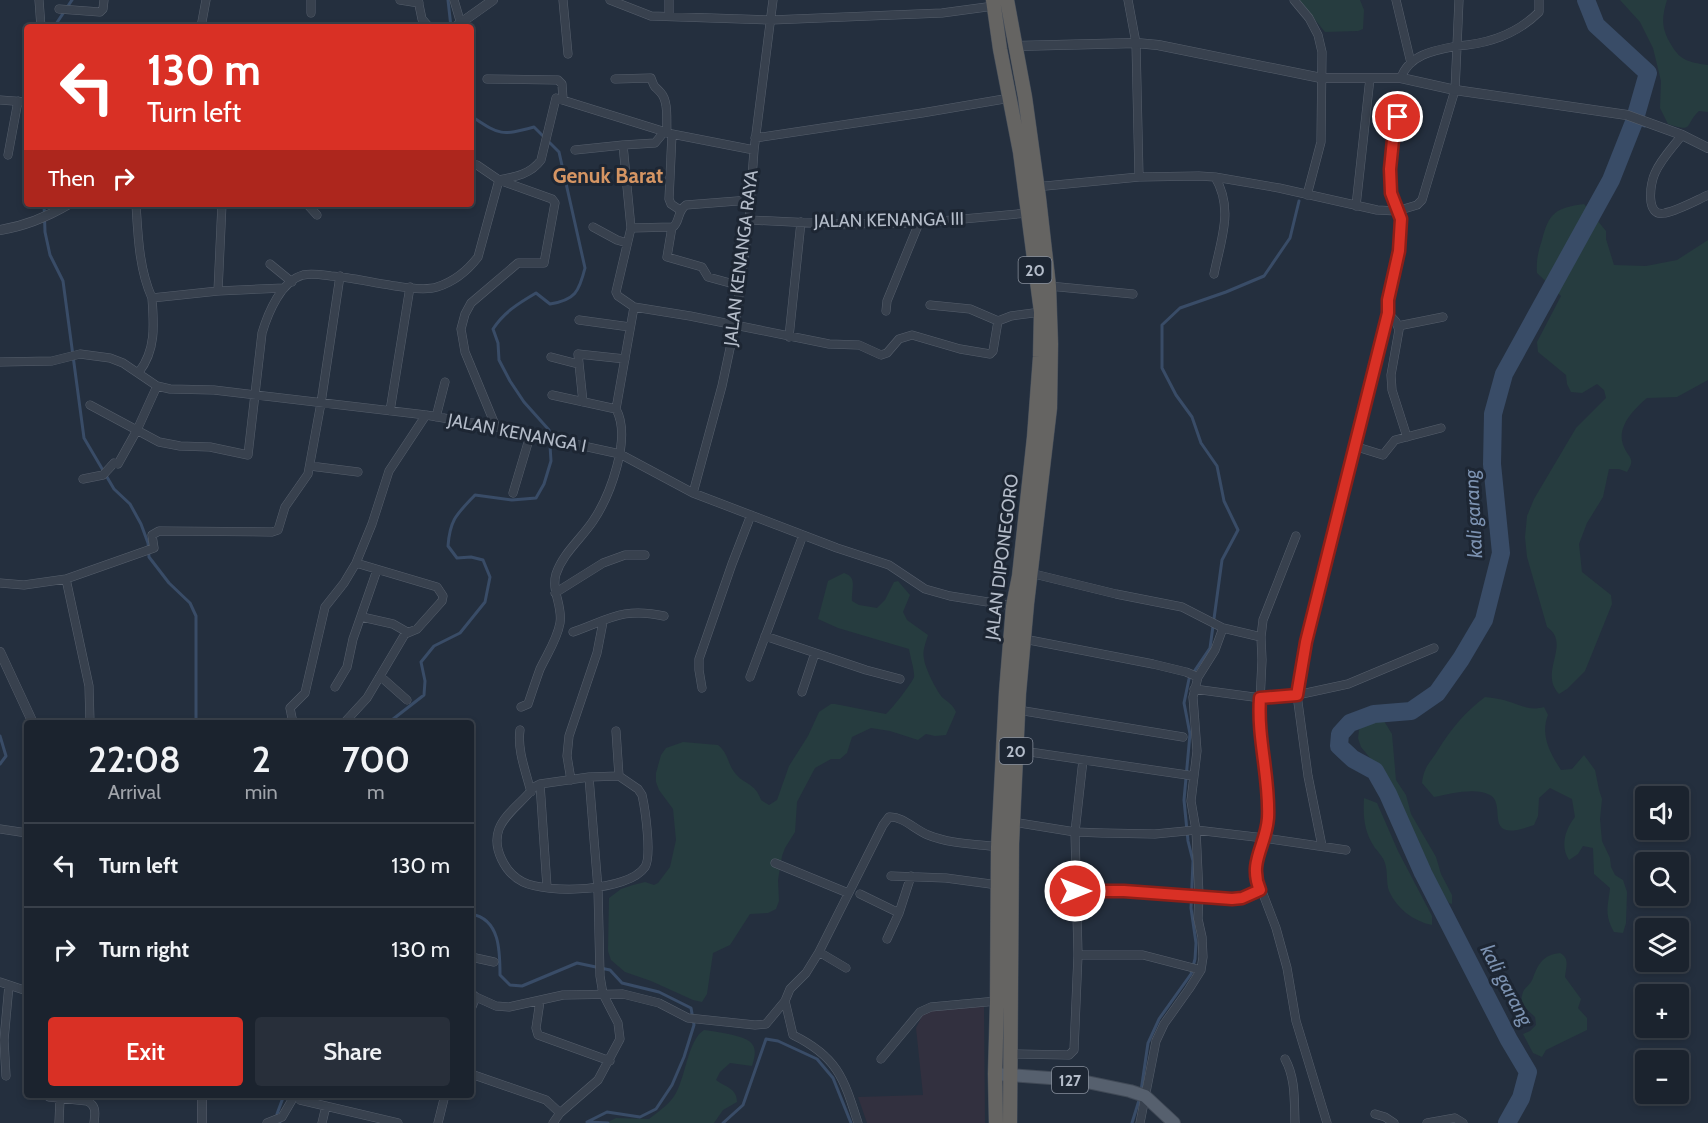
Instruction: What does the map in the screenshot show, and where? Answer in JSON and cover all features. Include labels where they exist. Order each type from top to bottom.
[{"type":"highway","name":"JALAN DIPONEGORO","points":[[1001,5],[1014,45],[1025,97],[1031,188],[1028,213],[1041,312],[1028,543],[1030,573],[1024,639],[1012,692],[1018,710],[1013,822],[1010,1123]]},
{"type":"highway","name":"JALAN DIPONEGORO","points":[[996,1123],[998,847],[1012,692],[1013,606],[1028,543],[1051,382],[1049,286],[1031,188],[1000,49],[1001,5]]},
{"type":"main road","points":[[995,1074],[1010,1074]]},
{"type":"main road","name":"127","points":[[1010,1074],[1077,1080],[1130,1090],[1144,1096],[1174,1123]]},
{"type":"street","points":[[39,0],[41,24]]},
{"type":"street","points":[[63,10],[100,12],[104,9],[104,0]]},
{"type":"street","points":[[202,24],[206,0]]},
{"type":"street","points":[[311,0],[311,13]]},
{"type":"street","points":[[400,0],[418,2],[422,19],[426,24]]},
{"type":"street","points":[[454,0],[457,24]]},
{"type":"street","points":[[460,24],[493,0]]},
{"type":"street","points":[[563,0],[568,54]]},
{"type":"street","points":[[610,0],[644,14],[771,20],[942,13],[1001,5]]},
{"type":"street","points":[[669,0],[669,15]]},
{"type":"street","name":"JALAN KENANGA RAYA","points":[[693,493],[722,386],[735,325],[749,220],[755,138],[773,0]]},
{"type":"street","points":[[1128,0],[1136,43],[1139,177]]},
{"type":"street","points":[[1294,0],[1309,18],[1318,36],[1322,52],[1321,142],[1307,195]]},
{"type":"street","points":[[1396,0],[1411,63]]},
{"type":"street","points":[[1031,188],[1139,177],[1215,177],[1279,188],[1356,206],[1397,211],[1418,205],[1422,200],[1455,90],[1459,0]]},
{"type":"street","points":[[1401,78],[1407,66],[1425,54],[1457,46],[1489,42],[1523,26],[1539,12],[1539,0]]},
{"type":"street","points":[[1014,45],[1136,43],[1193,51],[1321,78],[1401,78],[1455,90],[1627,115],[1659,126],[1680,138],[1708,148]]},
{"type":"street","points":[[615,79],[651,78],[654,88],[662,95],[668,133],[669,199],[671,204],[680,210]]},
{"type":"street","points":[[1356,206],[1370,78]]},
{"type":"street","points":[[488,80],[558,80],[562,82],[563,99]]},
{"type":"street","points":[[500,180],[520,176],[535,168],[540,160],[555,98],[668,133],[754,150]]},
{"type":"street","points":[[755,138],[1010,98]]},
{"type":"street","points":[[0,100],[24,102]]},
{"type":"street","points":[[8,155],[18,101]]},
{"type":"street","points":[[1322,846],[1308,776],[1297,695],[1306,642],[1388,313],[1401,219],[1391,193],[1390,160],[1394,130],[1403,105]]},
{"type":"street","points":[[575,150],[655,143],[668,133]]},
{"type":"street","points":[[1680,138],[1654,174],[1652,208],[1656,212],[1665,213],[1708,195]]},
{"type":"street","points":[[623,145],[631,228],[616,293],[634,307],[829,344],[859,345],[880,355],[887,353],[899,339],[912,335],[987,355],[993,351],[998,321]]},
{"type":"street","points":[[477,165],[500,180],[552,199],[555,203],[544,263],[518,262],[471,303],[463,322],[461,336],[465,352],[496,427]]},
{"type":"street","points":[[1214,274],[1226,209],[1225,198],[1215,177]]},
{"type":"street","points":[[90,405],[153,439],[168,444],[210,447],[248,455],[262,333],[267,317],[284,288],[305,274],[340,276],[410,287],[438,287],[454,279],[478,257],[500,180]]},
{"type":"street","points":[[631,228],[672,227],[676,225],[680,210],[686,205],[750,200]]},
{"type":"street","points":[[0,230],[17,227],[50,215],[64,207]]},
{"type":"street","points":[[136,207],[143,272],[152,298],[154,332],[145,364],[139,372]]},
{"type":"street","points":[[218,291],[222,207]]},
{"type":"street","points":[[310,207],[317,215]]},
{"type":"street","name":"JALAN KENANGA III","points":[[749,220],[918,223],[1028,213]]},
{"type":"street","points":[[789,337],[801,222]]},
{"type":"street","points":[[886,311],[887,300],[918,223]]},
{"type":"street","points":[[593,227],[627,243]]},
{"type":"street","points":[[672,227],[667,258],[702,267],[708,278],[741,286]]},
{"type":"street","points":[[270,264],[292,282]]},
{"type":"street","points":[[0,583],[24,585],[66,579],[154,548],[153,533],[159,531],[276,531],[280,527],[285,507],[306,479],[310,466],[340,276]]},
{"type":"street","points":[[1049,286],[1133,294]]},
{"type":"street","points":[[390,411],[410,287]]},
{"type":"street","points":[[152,298],[218,291],[284,288]]},
{"type":"street","points":[[930,305],[970,309],[998,321],[1011,316],[1041,312]]},
{"type":"street","points":[[521,706],[528,704],[540,669],[558,632],[560,614],[554,586],[560,564],[597,515],[620,454],[622,425],[616,409],[634,307]]},
{"type":"street","points":[[1388,313],[1399,330],[1391,375],[1392,390],[1407,437]]},
{"type":"street","points":[[1398,326],[1443,317]]},
{"type":"street","points":[[579,320],[630,327]]},
{"type":"street","points":[[584,402],[577,356],[579,353],[625,359]]},
{"type":"street","points":[[0,362],[52,361],[80,354],[110,358],[139,372],[157,386],[118,464],[114,463],[105,473],[83,480]]},
{"type":"street","points":[[550,357],[578,364]]},
{"type":"street","points":[[436,417],[445,382]]},
{"type":"street","name":"JALAN KENANGA I","points":[[157,386],[170,389],[214,390],[426,415],[496,427],[620,454],[693,493],[889,565],[904,573],[918,585],[932,591],[1013,606]]},
{"type":"street","points":[[552,395],[616,409]]},
{"type":"street","points":[[292,720],[290,711],[292,705],[305,693],[307,687],[325,607],[356,563],[392,465],[426,415]]},
{"type":"street","points":[[1354,446],[1383,455],[1395,440],[1441,428]]},
{"type":"street","points":[[513,493],[530,436]]},
{"type":"street","points":[[310,466],[358,472]]},
{"type":"street","points":[[702,688],[699,659],[751,515]]},
{"type":"street","points":[[750,677],[803,535]]},
{"type":"street","points":[[1296,536],[1263,620],[1260,638],[1262,660],[1260,742],[1268,807],[1264,838],[1255,867],[1257,882],[1276,928],[1289,977],[1296,1021],[1327,1123]]},
{"type":"street","points":[[555,594],[603,563],[626,555],[645,555]]},
{"type":"street","points":[[347,720],[367,698],[406,632],[417,629],[442,601],[443,596],[437,587],[356,563]]},
{"type":"street","points":[[335,687],[347,667],[353,639],[377,570]]},
{"type":"street","points":[[1030,573],[1182,607],[1219,626],[1260,638]]},
{"type":"street","points":[[66,579],[89,686],[90,720]]},
{"type":"street","points":[[573,632],[629,612],[646,612],[664,616]]},
{"type":"street","points":[[362,617],[393,624],[406,632]]},
{"type":"street","points":[[571,780],[567,756],[569,736],[597,653],[603,622]]},
{"type":"street","points":[[1140,1123],[1159,1034],[1198,969],[1204,948],[1198,918],[1191,831],[1190,775],[1197,739],[1193,711],[1194,689],[1197,677],[1215,650],[1219,626]]},
{"type":"street","points":[[765,636],[866,670],[900,678]]},
{"type":"street","points":[[1024,639],[1080,648],[1185,672],[1197,677]]},
{"type":"street","points":[[1194,689],[1260,698],[1297,695],[1348,684],[1434,648]]},
{"type":"street","points":[[0,651],[32,720]]},
{"type":"street","points":[[802,692],[815,653]]},
{"type":"street","points":[[380,676],[407,700]]},
{"type":"street","points":[[1018,710],[1183,737]]},
{"type":"street","points":[[520,730],[522,758],[531,792]]},
{"type":"street","points":[[616,731],[619,776]]},
{"type":"street","points":[[1017,750],[1190,775]]},
{"type":"street","points":[[996,1054],[1071,1054],[1074,1046],[1078,955],[1075,832],[1083,760]]},
{"type":"street","points":[[619,776],[638,789],[642,795],[647,863],[644,869],[614,885],[598,889],[547,887],[522,882],[508,868],[496,847],[502,821],[540,784],[589,777],[619,776]]},
{"type":"street","points":[[553,1123],[560,1113],[592,1087],[618,1047],[620,1032],[614,1012],[603,994],[600,976],[598,889],[589,777]]},
{"type":"street","points":[[540,784],[547,887]]},
{"type":"street","points":[[474,995],[503,1007],[563,995],[623,994],[659,1003],[692,1018],[755,1025],[766,1024],[785,1001],[790,989],[806,973],[819,952],[883,825],[890,817],[899,818],[914,829],[939,839],[998,847]]},
{"type":"street","points":[[1013,822],[1075,832],[1155,834],[1191,831],[1264,838],[1346,850]]},
{"type":"street","points":[[0,829],[24,832]]},
{"type":"street","points":[[775,863],[848,893]]},
{"type":"street","points":[[891,876],[998,885]]},
{"type":"street","points":[[887,939],[899,914],[911,876]]},
{"type":"street","points":[[1075,891],[1124,891],[1232,899],[1242,898],[1260,890]]},
{"type":"street","points":[[860,894],[899,914]]},
{"type":"street","points":[[819,952],[846,968]]},
{"type":"street","points":[[1078,955],[1143,955],[1198,969]]},
{"type":"street","points":[[474,958],[495,962]]},
{"type":"street","points":[[0,982],[24,990]]},
{"type":"street","points":[[6,1076],[2,1040],[9,985]]},
{"type":"street","points":[[540,1001],[536,1028],[538,1035],[610,1061]]},
{"type":"street","points":[[785,1001],[793,1035],[813,1047],[834,1066],[851,1096],[858,1123]]},
{"type":"street","points":[[881,1059],[920,1012],[931,1007],[998,1001]]},
{"type":"street","points":[[1285,1059],[1293,1078],[1295,1123]]},
{"type":"street","points":[[474,1075],[546,1100],[560,1113]]},
{"type":"street","points":[[54,1098],[92,1103],[95,1110],[94,1123]]},
{"type":"street","points":[[202,1098],[202,1123]]},
{"type":"street","points":[[275,1120],[292,1098]]},
{"type":"street","points":[[438,1123],[444,1098]]},
{"type":"street","points":[[59,1123],[60,1099]]},
{"type":"street","points":[[300,1100],[374,1120],[398,1123]]},
{"type":"street","points":[[322,1123],[326,1106]]},
{"type":"street","points":[[1375,1114],[1394,1123]]},
{"type":"street","points":[[1427,1123],[1455,1119],[1463,1123]]},
{"type":"shaded area","points":[[984,1004],[985,1123],[867,1123],[858,1097],[923,1095],[916,1028],[922,1016],[929,1011]]},
{"type":"green space","points":[[1299,0],[1360,0],[1364,10],[1363,29],[1325,32]]},
{"type":"green space","points":[[1620,0],[1667,0],[1663,16],[1664,26],[1666,36],[1676,52],[1684,59],[1708,65],[1708,112],[1699,111],[1686,128],[1668,124],[1660,108],[1661,81],[1653,48],[1640,22]]},
{"type":"green space","points":[[1584,204],[1606,231],[1606,239],[1614,265],[1646,266],[1677,260],[1708,240],[1708,380],[1677,397],[1647,398],[1627,419],[1622,440],[1631,464],[1627,472],[1609,469],[1603,497],[1587,523],[1579,544],[1582,572],[1611,595],[1612,604],[1585,671],[1559,694],[1553,686],[1552,677],[1556,642],[1554,634],[1547,627],[1527,557],[1525,537],[1527,516],[1534,499],[1576,428],[1606,398],[1604,390],[1597,384],[1582,393],[1571,392],[1566,375],[1538,352],[1537,342],[1561,296],[1537,273],[1537,264],[1547,224],[1551,218],[1560,210]]},
{"type":"green space","points":[[844,573],[852,580],[852,601],[859,605],[877,608],[885,600],[894,582],[898,581],[910,595],[903,612],[907,620],[928,635],[924,647],[927,668],[941,695],[956,712],[946,735],[926,734],[918,740],[871,728],[852,737],[847,753],[840,759],[831,759],[815,768],[797,802],[795,832],[782,856],[778,880],[779,901],[776,909],[768,913],[750,914],[730,945],[713,953],[707,994],[702,1002],[625,972],[611,960],[608,951],[609,898],[621,889],[633,885],[645,882],[654,885],[658,883],[670,867],[676,840],[673,809],[656,782],[661,755],[666,748],[683,742],[718,745],[735,773],[753,787],[761,800],[769,805],[777,800],[789,766],[808,736],[819,712],[835,704],[886,714],[913,680],[914,672],[909,649],[838,628],[818,619],[828,581]]},
{"type":"green space","points":[[1485,697],[1531,708],[1544,707],[1548,715],[1545,730],[1547,744],[1561,770],[1572,769],[1584,755],[1595,770],[1602,799],[1600,819],[1602,841],[1610,858],[1611,867],[1615,875],[1623,880],[1627,892],[1626,923],[1623,933],[1614,932],[1609,920],[1610,888],[1594,874],[1593,848],[1583,846],[1578,854],[1569,860],[1566,855],[1565,838],[1575,817],[1572,799],[1550,788],[1539,798],[1538,816],[1534,825],[1517,830],[1507,830],[1501,827],[1498,821],[1495,800],[1490,795],[1470,791],[1434,797],[1422,783],[1426,769],[1448,735]]},
{"type":"green space","points":[[1369,721],[1384,721],[1392,734],[1396,780],[1406,795],[1411,814],[1436,857],[1441,874],[1452,895],[1452,904],[1425,869],[1389,781],[1361,747],[1358,738],[1359,730]]},
{"type":"green space","points":[[1364,798],[1377,803],[1398,851],[1432,916],[1432,925],[1418,921],[1406,913],[1392,897],[1388,888],[1385,863],[1366,830]]},
{"type":"green space","points":[[1560,953],[1566,960],[1565,977],[1581,999],[1578,1008],[1587,1018],[1587,1030],[1546,1050],[1542,1057],[1533,1053],[1523,1034],[1536,1025],[1535,1017],[1521,1004],[1522,998],[1524,990],[1542,961]]},
{"type":"green space","points":[[704,1030],[740,1037],[753,1044],[755,1053],[752,1066],[730,1063],[720,1072],[716,1080],[733,1091],[737,1102],[723,1110],[714,1123],[606,1123],[616,1118],[649,1119],[667,1104],[679,1086],[694,1042]]},
{"type":"waterway","points":[[56,24],[72,0]]},
{"type":"waterway","points":[[448,0],[451,24]]},
{"type":"waterway","name":"kali garang","points":[[1507,1123],[1521,1098],[1528,1072],[1509,1040],[1423,873],[1388,794],[1375,771],[1353,759],[1339,746],[1340,734],[1350,723],[1374,714],[1411,711],[1437,693],[1484,620],[1501,553],[1492,464],[1493,414],[1504,374],[1611,180],[1634,122],[1648,73],[1596,25],[1586,0]]},
{"type":"waterway","points":[[392,720],[424,695],[425,681],[421,662],[434,646],[460,633],[485,602],[490,577],[483,560],[471,557],[457,558],[448,546],[456,518],[475,495],[512,500],[536,498],[544,484],[551,461],[549,430],[524,402],[510,381],[499,360],[498,343],[493,329],[507,313],[536,293],[550,304],[565,300],[575,294],[585,268],[559,152],[534,127],[514,132],[501,132],[474,118]]},
{"type":"waterway","points":[[1634,122],[1645,126]]},
{"type":"waterway","points":[[1141,1091],[1148,1043],[1159,1019],[1191,974],[1195,959],[1196,943],[1191,908],[1193,861],[1188,841],[1184,800],[1190,734],[1184,703],[1189,679],[1210,648],[1222,560],[1238,530],[1224,501],[1217,466],[1201,443],[1192,417],[1176,395],[1162,368],[1162,325],[1180,308],[1264,276],[1290,238],[1299,201]]},
{"type":"waterway","points":[[44,207],[45,232],[50,255],[63,281],[84,438],[114,489],[130,504],[141,524],[148,543],[149,557],[169,583],[190,603],[196,616],[196,720]]},
{"type":"waterway","points":[[0,736],[6,756],[0,764]]},
{"type":"waterway","points":[[474,915],[488,922],[493,929],[500,956],[500,975],[510,985],[522,986],[577,963],[610,970],[622,983],[659,992],[691,1008],[694,1025],[684,1057],[672,1085],[656,1109],[640,1117],[607,1112],[587,1122]]},
{"type":"waterway","points":[[723,1123],[743,1105],[766,1039],[778,1041],[817,1059],[833,1078],[851,1123]]},
{"type":"waterway","points":[[1132,1123],[1140,1097]]},
{"type":"waterway","points":[[280,1123],[277,1114],[283,1098]]},
{"type":"waterway","points":[[588,1122],[608,1123]]},
{"type":"district","name":"Genuk Barat","points":[[608,176]]},
{"type":"route","points":[[1075,891],[1153,892],[1232,899],[1242,898],[1260,890],[1255,867],[1268,820],[1260,742],[1260,698],[1297,695],[1306,642],[1388,313],[1388,300],[1399,251],[1401,219],[1390,184],[1394,130],[1398,117]]}]
